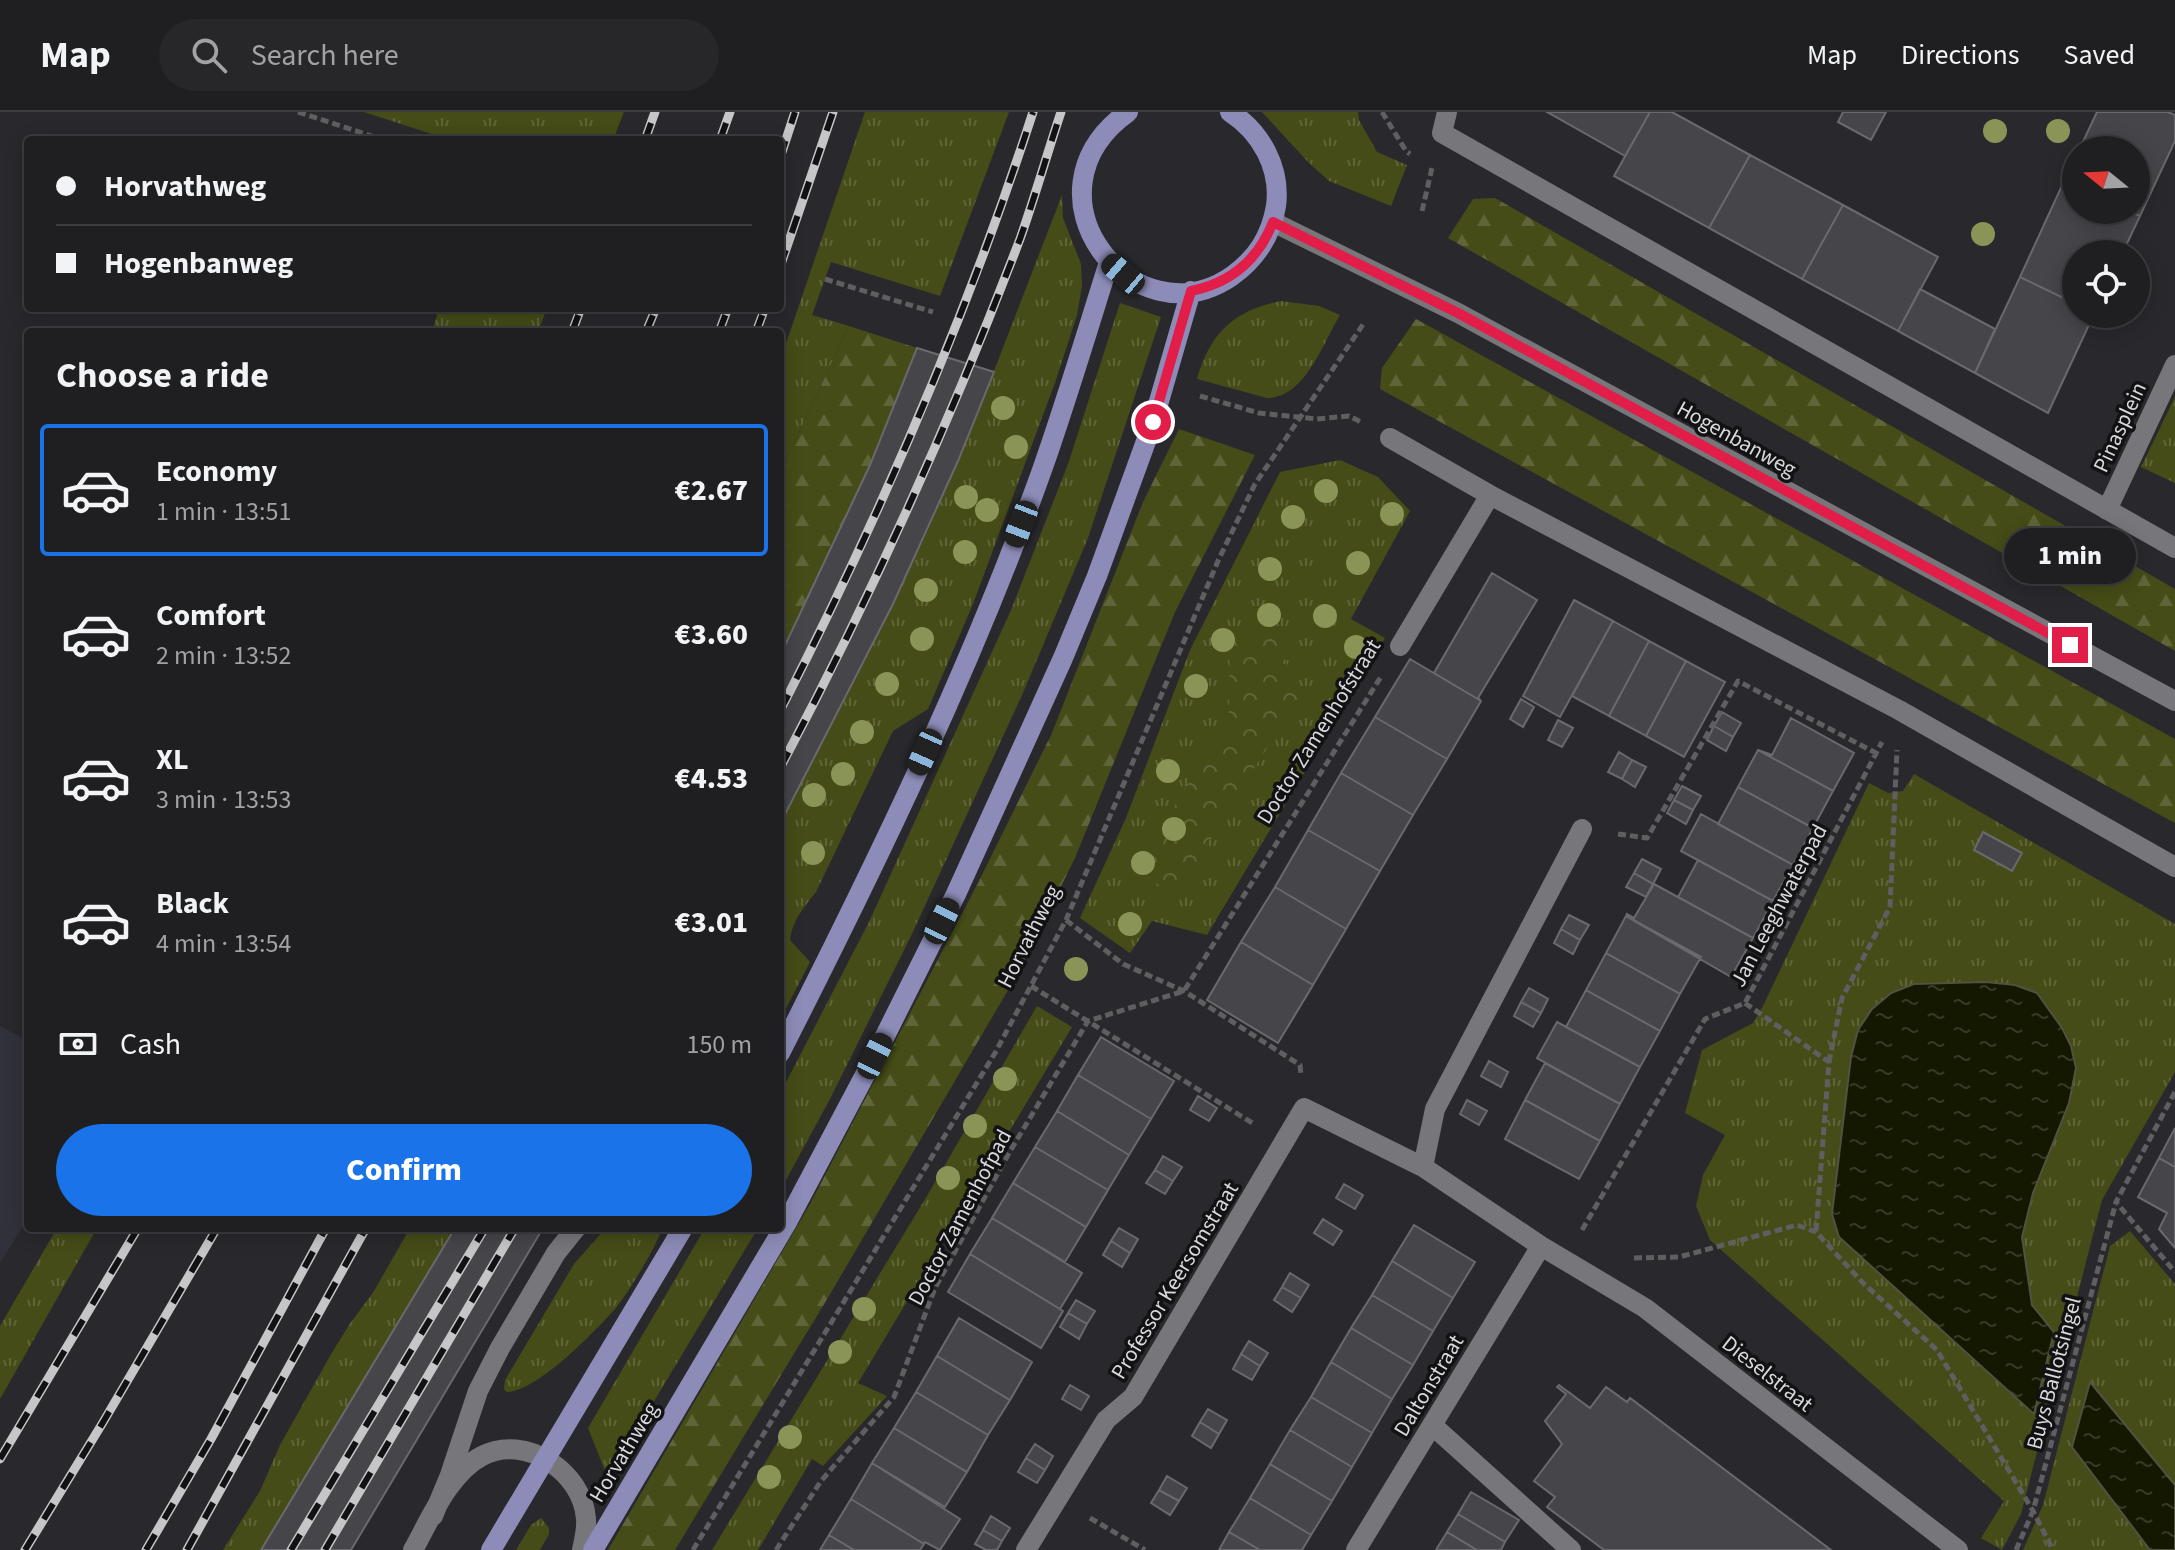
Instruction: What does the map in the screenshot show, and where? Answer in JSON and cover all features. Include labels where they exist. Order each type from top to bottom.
[{"type":"main road","points":[[1128,112],[1098,141],[1091,154],[1083,182],[1083,211],[1087,225],[1109,262],[1123,274],[1156,289],[1191,291],[1210,287],[1242,268],[1266,239],[1273,222],[1276,178],[1270,157],[1259,137],[1230,112]]},
{"type":"main road","points":[[784,1045],[869,873],[983,620],[1042,470],[1109,262]]},
{"type":"main road","name":"Horvathweg","points":[[784,1227],[956,894],[1063,658],[1097,576],[1153,422],[1191,291]]},
{"type":"main road","points":[[491,1550],[681,1232]]},
{"type":"main road","name":"Horvathweg","points":[[593,1550],[781,1232]]},
{"type":"street","points":[[1447,112],[1442,133],[2175,548]]},
{"type":"street","name":"Hogenbanweg","points":[[1273,222],[1458,313],[2175,701]]},
{"type":"street","name":"Pinasplein","points":[[2107,510],[2175,365]]},
{"type":"street","points":[[1390,438],[1490,495],[1899,710],[2175,867]]},
{"type":"street","name":"Doctor Zamenhofstraat","points":[[1400,646],[1490,495]]},
{"type":"street","points":[[1423,1167],[1435,1109],[1582,829]]},
{"type":"street","name":"Dieselstraat","points":[[1304,1108],[1423,1167],[1541,1246],[1645,1308],[1958,1550]]},
{"type":"street","name":"Professor Keersomstraat","points":[[1026,1550],[1106,1420],[1133,1397],[1304,1108]]},
{"type":"street","points":[[433,1516],[478,1391],[556,1253],[573,1232]]},
{"type":"street","name":"Daltonstraat","points":[[1356,1550],[1541,1246]]},
{"type":"street","points":[[1432,1425],[1571,1550]]},
{"type":"street","points":[[413,1550],[460,1475],[480,1457],[503,1448],[521,1450],[546,1459]]},
{"type":"street","name":"Horvathweg","points":[[546,1459],[567,1476],[579,1496],[586,1517],[582,1550]]},
{"type":"path","points":[[298,112],[372,136]]},
{"type":"path","points":[[825,279],[933,312]]},
{"type":"path","name":"Horvathweg","points":[[693,1550],[995,1053],[1066,920],[1218,561],[1255,484],[1364,323]]},
{"type":"path","points":[[1191,393],[1259,413],[1298,418],[1349,416],[1390,438]]},
{"type":"path","name":"Doctor Zamenhofstraat","points":[[1184,991],[1400,646]]},
{"type":"path","points":[[1582,829],[1647,838],[1738,681],[1876,753]]},
{"type":"path","points":[[1816,1232],[1829,1062],[1842,998],[1890,907],[1899,710]]},
{"type":"path","name":"Jan Leeghwaterpad","points":[[1565,1259],[1705,1019],[1745,1003],[1899,710]]},
{"type":"path","points":[[1031,986],[1254,1124],[1304,1108],[1300,1065],[1184,991],[1123,964],[1066,920]]},
{"type":"path","points":[[1088,1021],[1184,991]]},
{"type":"path","points":[[1745,1003],[1829,1062]]},
{"type":"path","name":"Doctor Zamenhofpad","points":[[776,1550],[821,1481],[894,1397],[935,1288],[1009,1153],[1088,1021]]},
{"type":"path","name":"Buys Ballotsingel","points":[[2016,1550],[2033,1511],[2116,1202],[2175,1092]]},
{"type":"path","points":[[2116,1202],[2175,1272]]},
{"type":"path","points":[[1679,1257],[1797,1225],[1816,1232],[1862,1282],[1937,1350],[2053,1550]]},
{"type":"path","points":[[1058,1499],[1145,1550]]},
{"type":"shaded area","points":[[0,1026],[24,1039],[24,1224],[0,1263]]},
{"type":"green space","points":[[364,112],[624,112],[615,136],[438,136]]},
{"type":"green space","points":[[865,112],[1009,112],[940,296],[831,262],[812,315],[849,326],[784,464],[784,349]]},
{"type":"green space","points":[[1262,112],[1358,112],[1359,120],[1377,152],[1407,165],[1391,206],[1329,181]]},
{"type":"green space","points":[[1062,195],[1063,218],[1081,264],[1082,286],[1077,315],[1056,380],[973,604],[928,709],[893,731],[816,892],[793,927],[790,940],[810,962],[784,1012],[784,816],[876,639],[926,534],[987,389]]},
{"type":"green space","points":[[1495,198],[2175,589],[2175,651],[1448,238],[1473,199]]},
{"type":"green space","points":[[1281,301],[1319,306],[1340,315],[1311,367],[1292,389],[1280,396],[1267,398],[1197,379],[1209,349],[1226,326],[1250,311]]},
{"type":"green space","points":[[1120,303],[1161,317],[1088,538],[1023,693],[910,938],[784,1184],[784,1086],[869,922],[1011,610],[1068,464]]},
{"type":"green space","points":[[438,312],[546,312],[540,328],[433,328]]},
{"type":"green space","points":[[1416,319],[2175,739],[2175,823],[1380,389],[1382,368]]},
{"type":"green space","points":[[849,326],[917,348],[870,465],[784,648],[784,464]]},
{"type":"green space","points":[[2175,397],[2175,483],[2141,467]]},
{"type":"green space","points":[[1179,429],[1255,455],[1175,612],[1075,858],[1018,973],[829,1296],[675,1550],[608,1550],[810,1204],[978,883],[1052,733],[1143,502]]},
{"type":"green space","points":[[1340,460],[1378,477],[1410,511],[1351,619],[1385,638],[1207,935],[1152,921],[1130,953],[1080,918],[1126,818],[1190,650],[1280,472]]},
{"type":"green space","points":[[1273,623],[1298,698],[1175,896],[1136,869],[1229,716],[1230,639]]},
{"type":"green space","points":[[1914,774],[2175,924],[2175,1072],[2102,1200],[2021,1514],[2002,1550],[1981,1538],[2004,1501],[1710,1240],[1696,1206],[1703,1175],[1725,1135],[1685,1113],[1702,1050],[1753,1023],[1764,1004],[1869,783],[1888,793],[1903,791]]},
{"type":"green space","points":[[1037,1006],[1072,1027],[858,1383],[887,1396],[823,1466],[812,1459],[758,1550],[712,1550],[927,1196]]},
{"type":"green space","points":[[2130,1231],[2175,1284],[2175,1485],[2090,1383],[2072,1447],[2150,1550],[2023,1550],[2043,1505],[2110,1246]]},
{"type":"green space","points":[[55,1232],[95,1232],[0,1399],[0,1326]]},
{"type":"green space","points":[[408,1232],[453,1232],[261,1550],[223,1550],[260,1491],[280,1445],[330,1356],[374,1291]]},
{"type":"green space","points":[[602,1232],[660,1232],[634,1282],[605,1319],[549,1371],[520,1389],[507,1392],[504,1389],[505,1380],[574,1264]]},
{"type":"green space","points":[[703,1232],[756,1232],[611,1473],[606,1473],[588,1428]]},
{"type":"green space","points":[[541,1518],[549,1528],[549,1534],[540,1550],[516,1550],[531,1525]]},
{"type":"water","points":[[1986,982],[2015,985],[2037,993],[2062,1028],[2071,1046],[2076,1068],[2069,1103],[2033,1193],[2022,1237],[2032,1305],[2054,1332],[2034,1414],[1839,1237],[1832,1214],[1851,1057],[1858,1030],[1872,1009],[1891,993],[1914,984]]},
{"type":"water","points":[[2090,1382],[2175,1485],[2175,1550],[2150,1550],[2072,1447]]},
{"type":"building","points":[[1547,112],[1650,112],[1625,156]]},
{"type":"building","points":[[1650,112],[1672,112],[1750,155],[1709,228],[1614,176]]},
{"type":"building","points":[[1843,112],[1886,112],[1871,140],[1838,122]]},
{"type":"building","points":[[2097,112],[2168,112],[2175,115],[2175,141],[2150,195],[2150,136],[2086,136]]},
{"type":"building","points":[[1750,155],[1843,205],[1802,279],[1709,228]]},
{"type":"building","points":[[2062,185],[2062,224],[2136,224],[2129,240],[2062,240],[2062,297],[2020,277]]},
{"type":"building","points":[[1843,205],[1938,257],[1898,331],[1802,279]]},
{"type":"building","points":[[2020,277],[2062,297],[2062,328],[2087,328],[2048,413],[1975,373]]},
{"type":"building","points":[[1920,289],[1995,329],[1975,373],[1898,331]]},
{"type":"building","points":[[917,348],[994,372],[958,461],[893,604],[784,816],[784,648],[870,465]]},
{"type":"building","points":[[1492,573],[1537,600],[1478,698],[1481,701],[1434,673]]},
{"type":"building","points":[[1574,600],[1613,621],[1560,717],[1523,696]]},
{"type":"building","points":[[1613,621],[1649,641],[1609,716],[1572,696]]},
{"type":"building","points":[[1649,641],[1686,661],[1646,736],[1609,716]]},
{"type":"building","points":[[1410,659],[1481,701],[1447,759],[1375,717]]},
{"type":"building","points":[[1686,661],[1725,682],[1684,757],[1646,736]]},
{"type":"building","points":[[1521,699],[1534,707],[1523,727],[1510,719]]},
{"type":"building","points":[[1722,712],[1741,723],[1733,737],[1714,726]]},
{"type":"building","points":[[1375,717],[1447,759],[1413,815],[1341,773]]},
{"type":"building","points":[[1791,718],[1854,753],[1833,791],[1758,750],[1772,755]]},
{"type":"building","points":[[1558,720],[1573,728],[1562,747],[1548,740]]},
{"type":"building","points":[[1714,726],[1733,737],[1726,751],[1707,740]]},
{"type":"building","points":[[1758,750],[1833,791],[1813,828],[1738,787]]},
{"type":"building","points":[[1619,752],[1632,760],[1622,779],[1608,772]]},
{"type":"building","points":[[1632,760],[1646,767],[1635,787],[1622,779]]},
{"type":"building","points":[[1341,773],[1413,815],[1380,871],[1308,830]]},
{"type":"building","points":[[1682,786],[1701,796],[1693,810],[1674,800]]},
{"type":"building","points":[[1738,787],[1813,828],[1793,865],[1718,824]]},
{"type":"building","points":[[1674,800],[1693,810],[1686,824],[1667,813]]},
{"type":"building","points":[[1701,814],[1793,865],[1773,901],[1681,851]]},
{"type":"building","points":[[1308,830],[1380,871],[1346,929],[1275,887]]},
{"type":"building","points":[[1983,832],[2022,853],[2012,871],[1974,850]]},
{"type":"building","points":[[1642,859],[1661,869],[1653,884],[1634,873]]},
{"type":"building","points":[[1698,860],[1773,901],[1753,938],[1678,897]]},
{"type":"building","points":[[1634,873],[1653,884],[1646,897],[1626,887]]},
{"type":"building","points":[[1654,884],[1753,938],[1731,977],[1626,916],[1634,918]]},
{"type":"building","points":[[1275,887],[1346,929],[1313,985],[1241,942]]},
{"type":"building","points":[[1569,915],[1589,925],[1580,940],[1561,929]]},
{"type":"building","points":[[1626,916],[1701,957],[1680,994],[1606,953]]},
{"type":"building","points":[[1561,929],[1580,940],[1573,954],[1554,943]]},
{"type":"building","points":[[1241,942],[1313,985],[1278,1043],[1207,1000]]},
{"type":"building","points":[[1606,953],[1680,994],[1660,1031],[1586,990]]},
{"type":"building","points":[[1529,988],[1548,999],[1541,1013],[1521,1002]]},
{"type":"building","points":[[1586,990],[1660,1031],[1640,1067],[1566,1027]]},
{"type":"building","points":[[1521,1002],[1541,1013],[1533,1027],[1514,1016]]},
{"type":"building","points":[[1557,1022],[1640,1067],[1620,1104],[1537,1058]]},
{"type":"building","points":[[1101,1037],[1174,1081],[1151,1119],[1078,1075]]},
{"type":"building","points":[[1489,1061],[1508,1072],[1501,1087],[1481,1076]]},
{"type":"building","points":[[1545,1063],[1620,1104],[1600,1141],[1525,1100]]},
{"type":"building","points":[[1078,1075],[1151,1119],[1129,1155],[1057,1111]]},
{"type":"building","points":[[1198,1096],[1217,1108],[1209,1121],[1190,1110]]},
{"type":"building","points":[[1467,1100],[1487,1111],[1479,1125],[1460,1114]]},
{"type":"building","points":[[1525,1100],[1600,1141],[1579,1179],[1505,1139]]},
{"type":"building","points":[[1057,1111],[1129,1155],[1108,1190],[1035,1147]]},
{"type":"building","points":[[2175,1128],[2175,1167],[2159,1158]]},
{"type":"building","points":[[1035,1147],[1108,1190],[1086,1227],[1013,1183]]},
{"type":"building","points":[[1163,1156],[1182,1167],[1173,1181],[1155,1170]]},
{"type":"building","points":[[2159,1158],[2175,1167],[2175,1248],[2159,1229],[2167,1213],[2138,1197]]},
{"type":"building","points":[[1155,1170],[1173,1181],[1165,1194],[1146,1183]]},
{"type":"building","points":[[1013,1183],[1086,1227],[1065,1262],[992,1218]]},
{"type":"building","points":[[1344,1184],[1363,1195],[1355,1209],[1336,1198]]},
{"type":"building","points":[[992,1218],[1082,1273],[1060,1309],[970,1254]]},
{"type":"building","points":[[1323,1219],[1342,1231],[1333,1245],[1314,1233]]},
{"type":"building","points":[[1414,1225],[1475,1262],[1453,1298],[1392,1261]]},
{"type":"building","points":[[1119,1228],[1138,1239],[1130,1253],[1111,1241]]},
{"type":"building","points":[[453,1232],[541,1232],[351,1550],[261,1550]]},
{"type":"building","points":[[1111,1241],[1130,1253],[1122,1267],[1103,1255]]},
{"type":"building","points":[[970,1254],[1063,1311],[1041,1348],[948,1292]]},
{"type":"building","points":[[1392,1261],[1453,1298],[1433,1331],[1372,1295]]},
{"type":"building","points":[[1290,1273],[1309,1285],[1301,1298],[1282,1287]]},
{"type":"building","points":[[1282,1287],[1301,1298],[1292,1312],[1274,1300]]},
{"type":"building","points":[[1372,1295],[1433,1331],[1413,1365],[1351,1328]]},
{"type":"building","points":[[1076,1300],[1095,1311],[1087,1324],[1068,1313]]},
{"type":"building","points":[[1068,1313],[1087,1324],[1079,1339],[1060,1327]]},
{"type":"building","points":[[959,1318],[1032,1362],[1010,1400],[937,1356]]},
{"type":"building","points":[[1351,1328],[1413,1365],[1392,1399],[1331,1362]]},
{"type":"building","points":[[1249,1341],[1268,1353],[1260,1366],[1241,1354]]},
{"type":"building","points":[[1241,1354],[1260,1366],[1252,1380],[1233,1369]]},
{"type":"building","points":[[937,1356],[1010,1400],[988,1435],[916,1392]]},
{"type":"building","points":[[1331,1362],[1392,1399],[1372,1433],[1311,1397]]},
{"type":"building","points":[[1070,1385],[1089,1396],[1081,1410],[1062,1399]]},
{"type":"building","points":[[1559,1385],[1590,1408],[1606,1387],[1627,1402],[1630,1398],[1831,1550],[1604,1550],[1547,1507],[1555,1497],[1534,1481],[1562,1444],[1545,1421],[1566,1394],[1557,1387]]},
{"type":"building","points":[[916,1392],[988,1435],[967,1472],[894,1428]]},
{"type":"building","points":[[1311,1397],[1372,1433],[1352,1467],[1290,1430]]},
{"type":"building","points":[[1208,1409],[1227,1420],[1219,1434],[1200,1422]]},
{"type":"building","points":[[1200,1422],[1219,1434],[1211,1448],[1192,1436]]},
{"type":"building","points":[[894,1428],[967,1472],[945,1507],[872,1463]]},
{"type":"building","points":[[1290,1430],[1352,1467],[1332,1501],[1270,1464]]},
{"type":"building","points":[[1035,1444],[1053,1456],[1045,1470],[1026,1458]]},
{"type":"building","points":[[1026,1458],[1045,1470],[1037,1483],[1018,1472]]},
{"type":"building","points":[[872,1463],[960,1519],[940,1550],[924,1544],[851,1499]]},
{"type":"building","points":[[1270,1464],[1332,1501],[1311,1535],[1250,1498]]},
{"type":"building","points":[[1167,1476],[1187,1488],[1179,1501],[1159,1490]]},
{"type":"building","points":[[1159,1490],[1179,1501],[1170,1515],[1151,1503]]},
{"type":"building","points":[[1471,1492],[1519,1520],[1505,1542],[1458,1514]]},
{"type":"building","points":[[1250,1498],[1311,1535],[1302,1550],[1260,1550],[1229,1532]]},
{"type":"building","points":[[851,1499],[924,1544],[920,1550],[854,1550],[829,1535]]},
{"type":"building","points":[[1458,1514],[1505,1542],[1501,1550],[1477,1550],[1447,1532]]},
{"type":"building","points":[[991,1516],[1010,1528],[1002,1541],[983,1530]]},
{"type":"building","points":[[983,1530],[1002,1541],[997,1550],[986,1550],[975,1544]]},
{"type":"building","points":[[1229,1532],[1260,1550],[1219,1550]]},
{"type":"building","points":[[1447,1532],[1477,1550],[1436,1550]]},
{"type":"building","points":[[829,1535],[854,1550],[820,1550]]},
{"type":"railway","points":[[646,136],[655,112]]},
{"type":"railway","points":[[721,136],[730,112]]},
{"type":"railway","points":[[784,146],[795,112]]},
{"type":"railway","points":[[784,255],[833,112]]},
{"type":"railway","points":[[784,703],[852,565],[950,342],[1033,112]]},
{"type":"railway","points":[[784,760],[878,573],[938,441],[1020,239],[1061,112]]},
{"type":"railway","points":[[574,328],[580,312]]},
{"type":"railway","points":[[648,328],[654,312]]},
{"type":"railway","points":[[720,328],[726,312]]},
{"type":"railway","points":[[758,328],[764,312]]},
{"type":"railway","points":[[0,1459],[136,1232]]},
{"type":"railway","points":[[25,1550],[215,1232]]},
{"type":"railway","points":[[146,1550],[211,1439],[324,1232]]},
{"type":"railway","points":[[187,1550],[364,1232]]},
{"type":"railway","points":[[291,1550],[483,1232]]},
{"type":"railway","points":[[325,1550],[513,1232]]},
{"type":"route","points":[[1153,422],[1191,291],[1210,287],[1242,268],[1256,255],[1273,222],[1458,313],[2070,645]]}]
